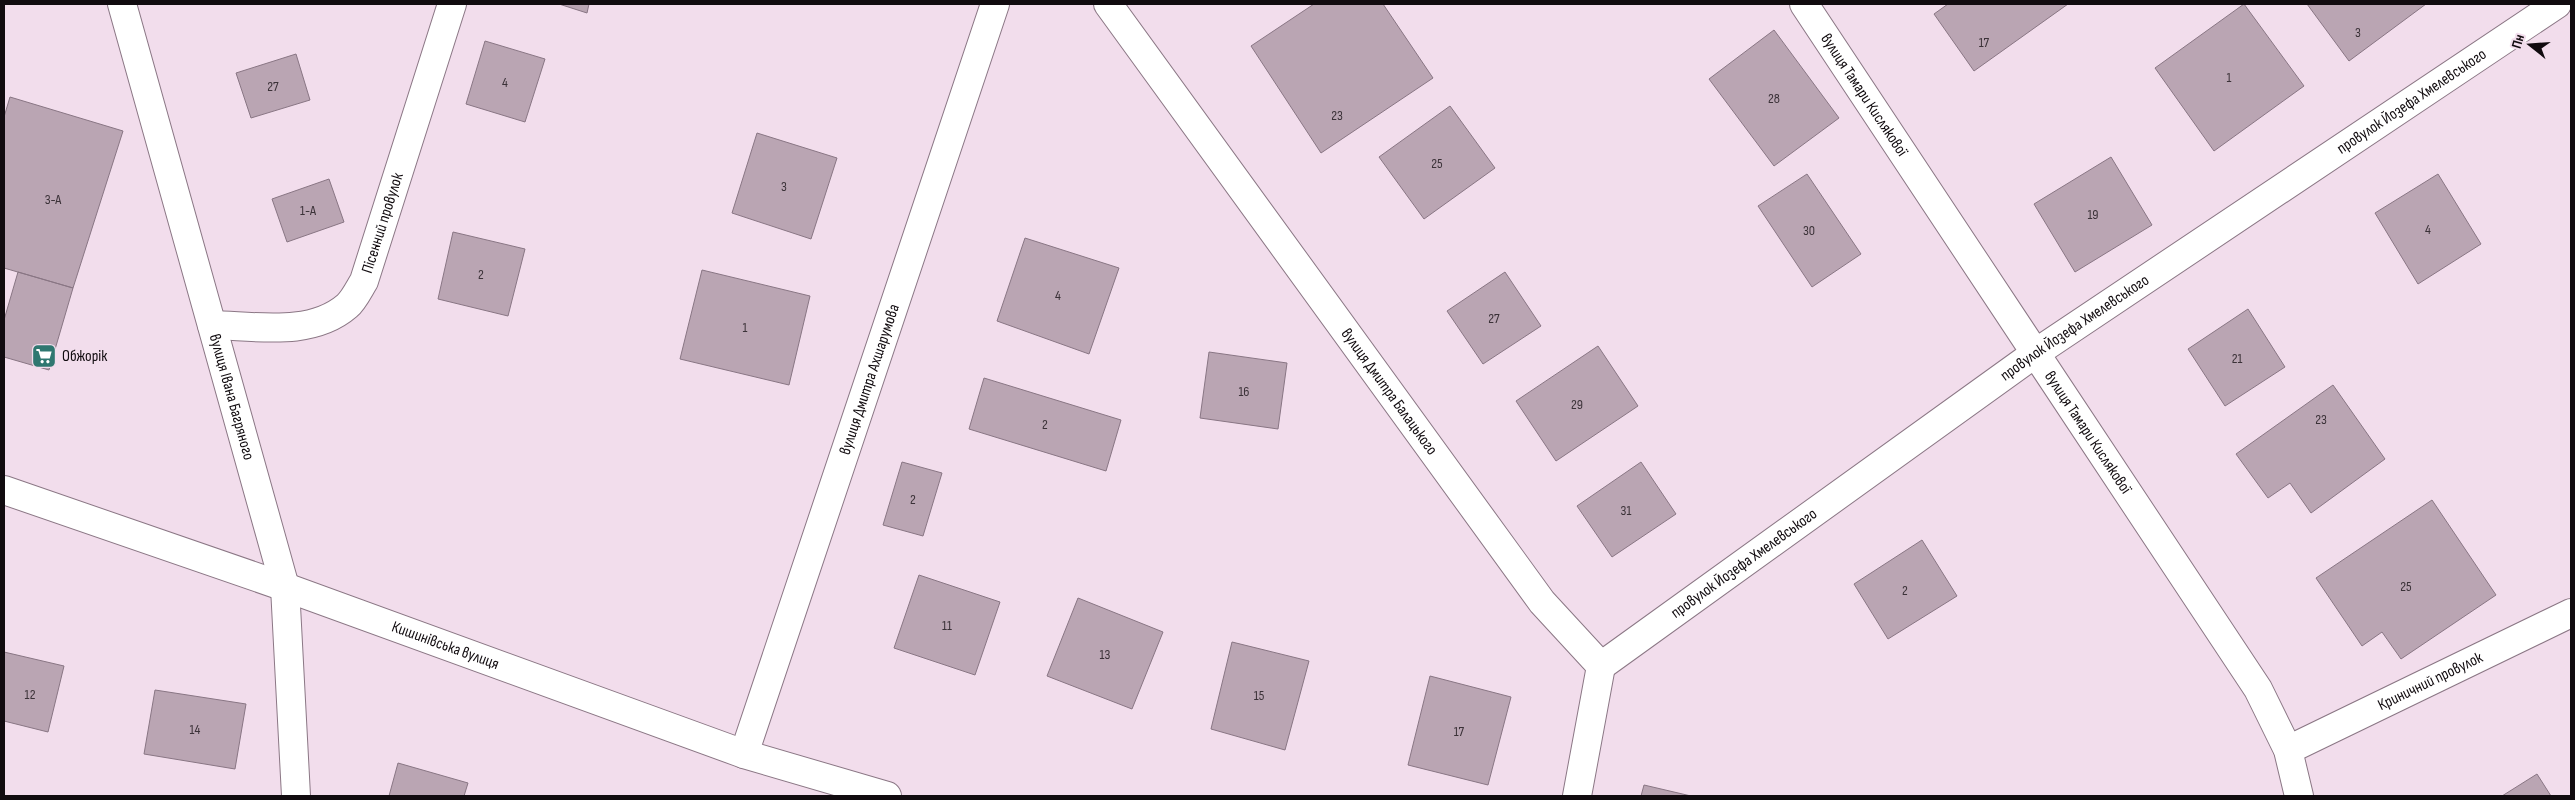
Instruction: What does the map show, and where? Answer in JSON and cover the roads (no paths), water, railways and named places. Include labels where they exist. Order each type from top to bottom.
[{"type":"street","name":"вулиця Івана Багряного","points":[[122,4],[285,587],[296,796]]},
{"type":"street","name":"Пісенний провулок","points":[[212,325],[297,327],[325,319],[348,306],[364,281],[452,4]]},
{"type":"street","name":"вулиця Дмитра Ахшарумова","points":[[744,754],[995,4]]},
{"type":"street","name":"вулиця Дмитра Балацького","points":[[1108,4],[1542,602],[1601,666]]},
{"type":"street","name":"вулиця Тамари Кислякової","points":[[1804,4],[2037,352],[2258,689],[2288,750],[2299,796]]},
{"type":"street","name":"провулок Йозефа Хмелевського","points":[[1601,666],[2037,352],[2557,4]]},
{"type":"street","name":"Кишинівська вулиця","points":[[4,490],[285,587],[744,754],[887,796]]},
{"type":"street","name":"Криничний провулок","points":[[2288,750],[2571,612]]},
{"type":"street","points":[[1577,796],[1601,666]]},
{"type":"place","name":"Обжорік","points":[[44,356]]}]
